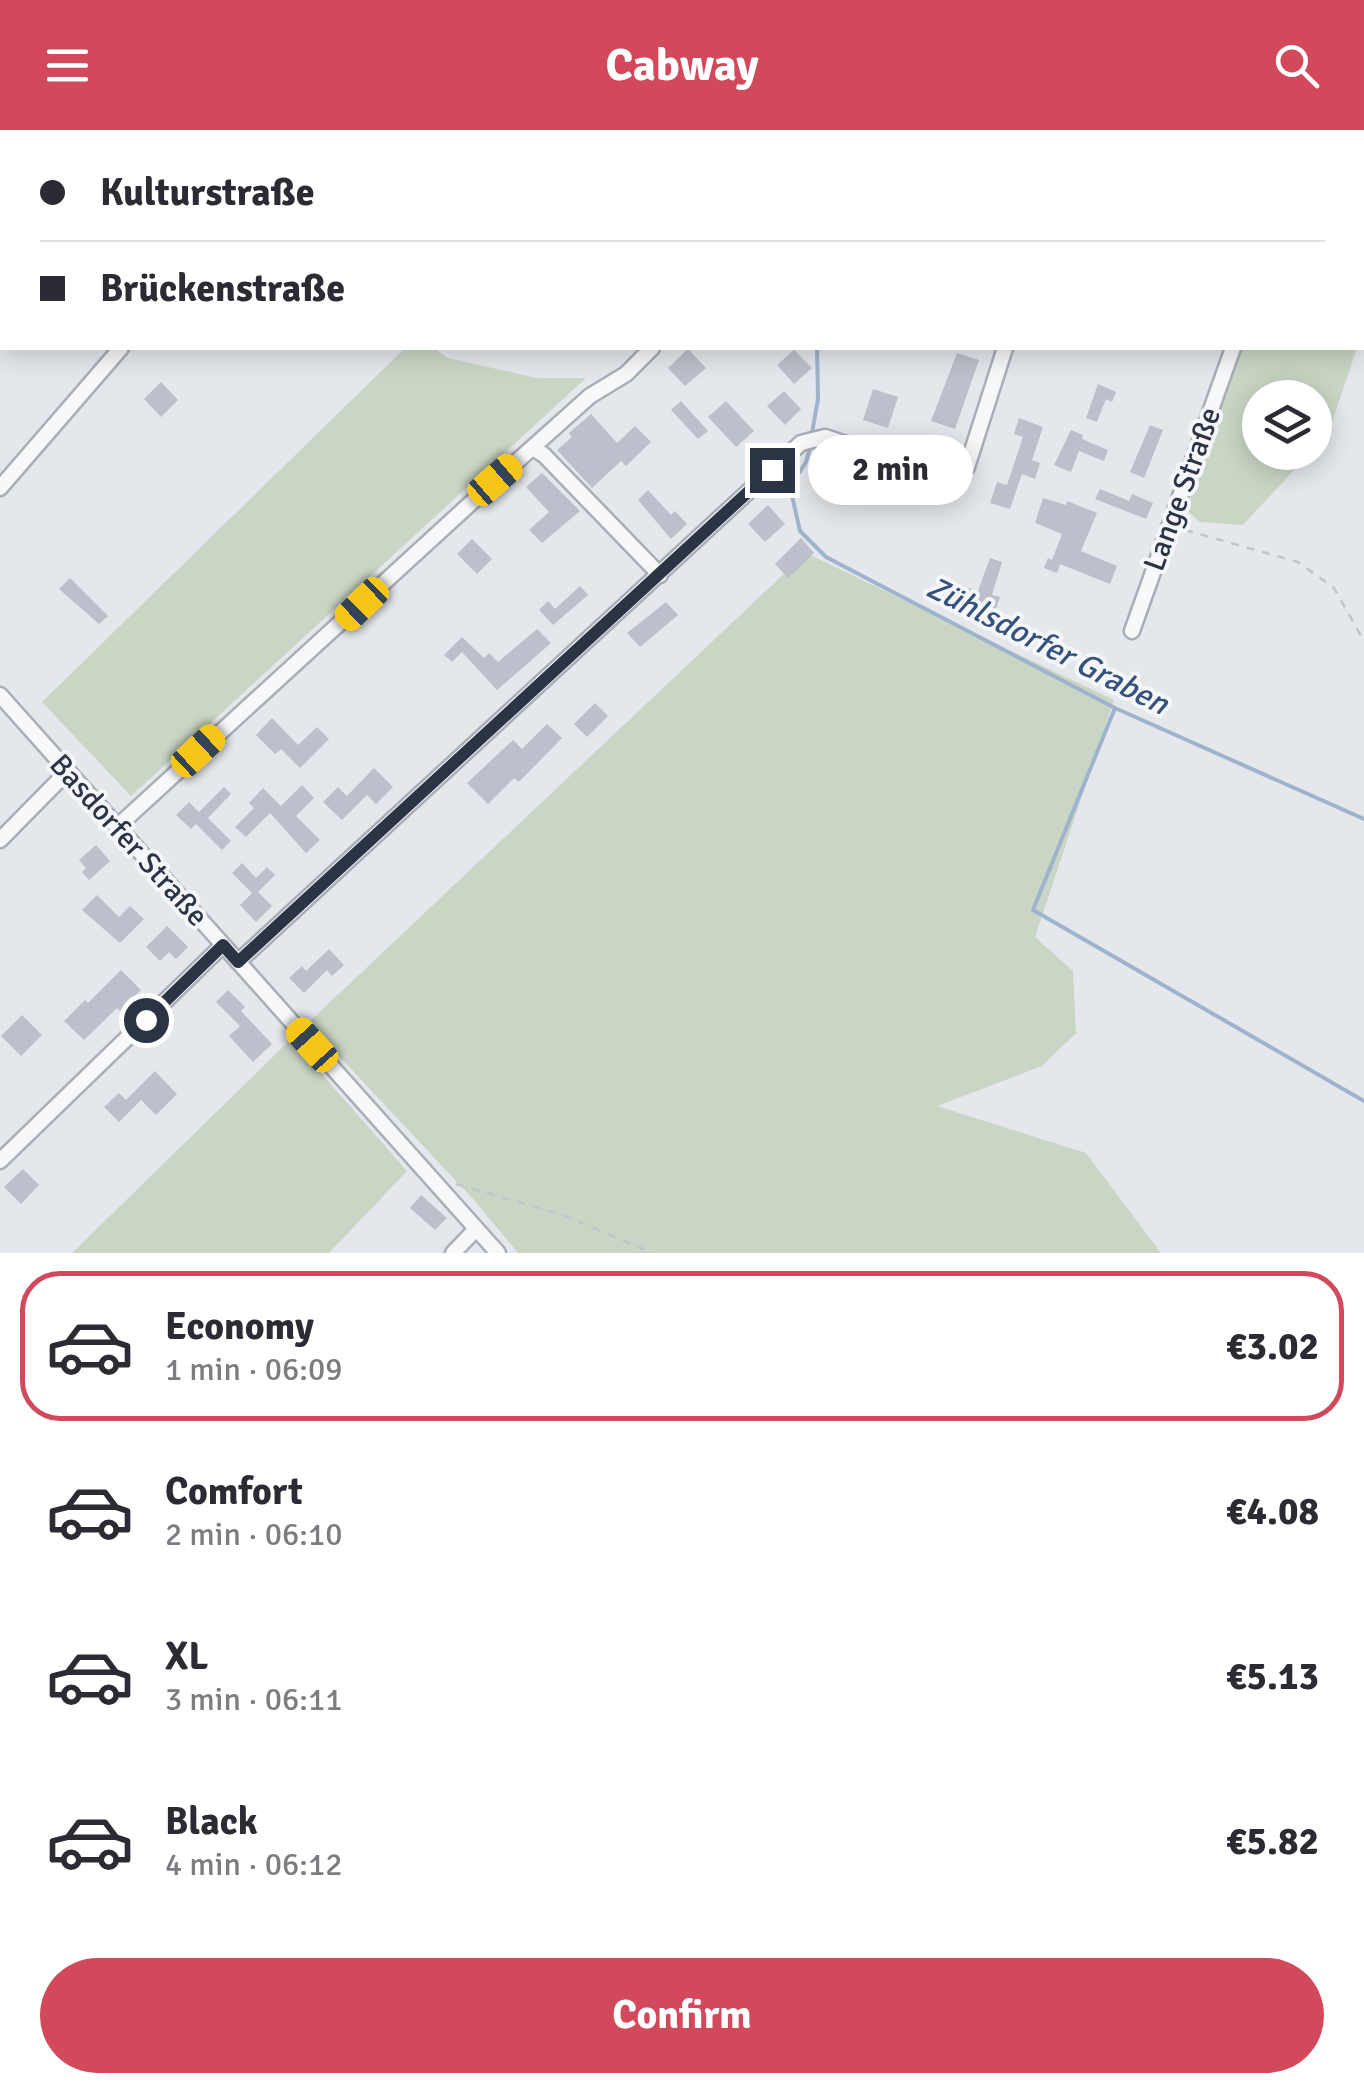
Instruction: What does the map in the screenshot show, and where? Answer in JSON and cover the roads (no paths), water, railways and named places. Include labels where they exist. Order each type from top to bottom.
[{"type":"street","points":[[0,488],[119,350]]},
{"type":"street","points":[[118,826],[590,396],[626,374],[650,350]]},
{"type":"street","points":[[238,962],[800,443],[826,437],[941,475],[967,468],[1005,350]]},
{"type":"street","name":"Lange Straße","points":[[1132,631],[1232,350]]},
{"type":"street","points":[[533,448],[660,576]]},
{"type":"street","name":"Basdorfer Straße","points":[[0,695],[498,1253]]},
{"type":"street","points":[[0,840],[68,771]]},
{"type":"street","points":[[0,1161],[223,945]]},
{"type":"street","points":[[453,1253],[476,1229]]},
{"type":"waterway","name":"Zühlsdorfer Graben","points":[[812,433],[818,399],[817,350]]},
{"type":"waterway","name":"Zühlsdorfer Graben","points":[[809,451],[790,487],[800,531],[826,557],[1115,708],[1364,819]]},
{"type":"waterway","points":[[1115,708],[1033,910],[1364,1101]]}]
